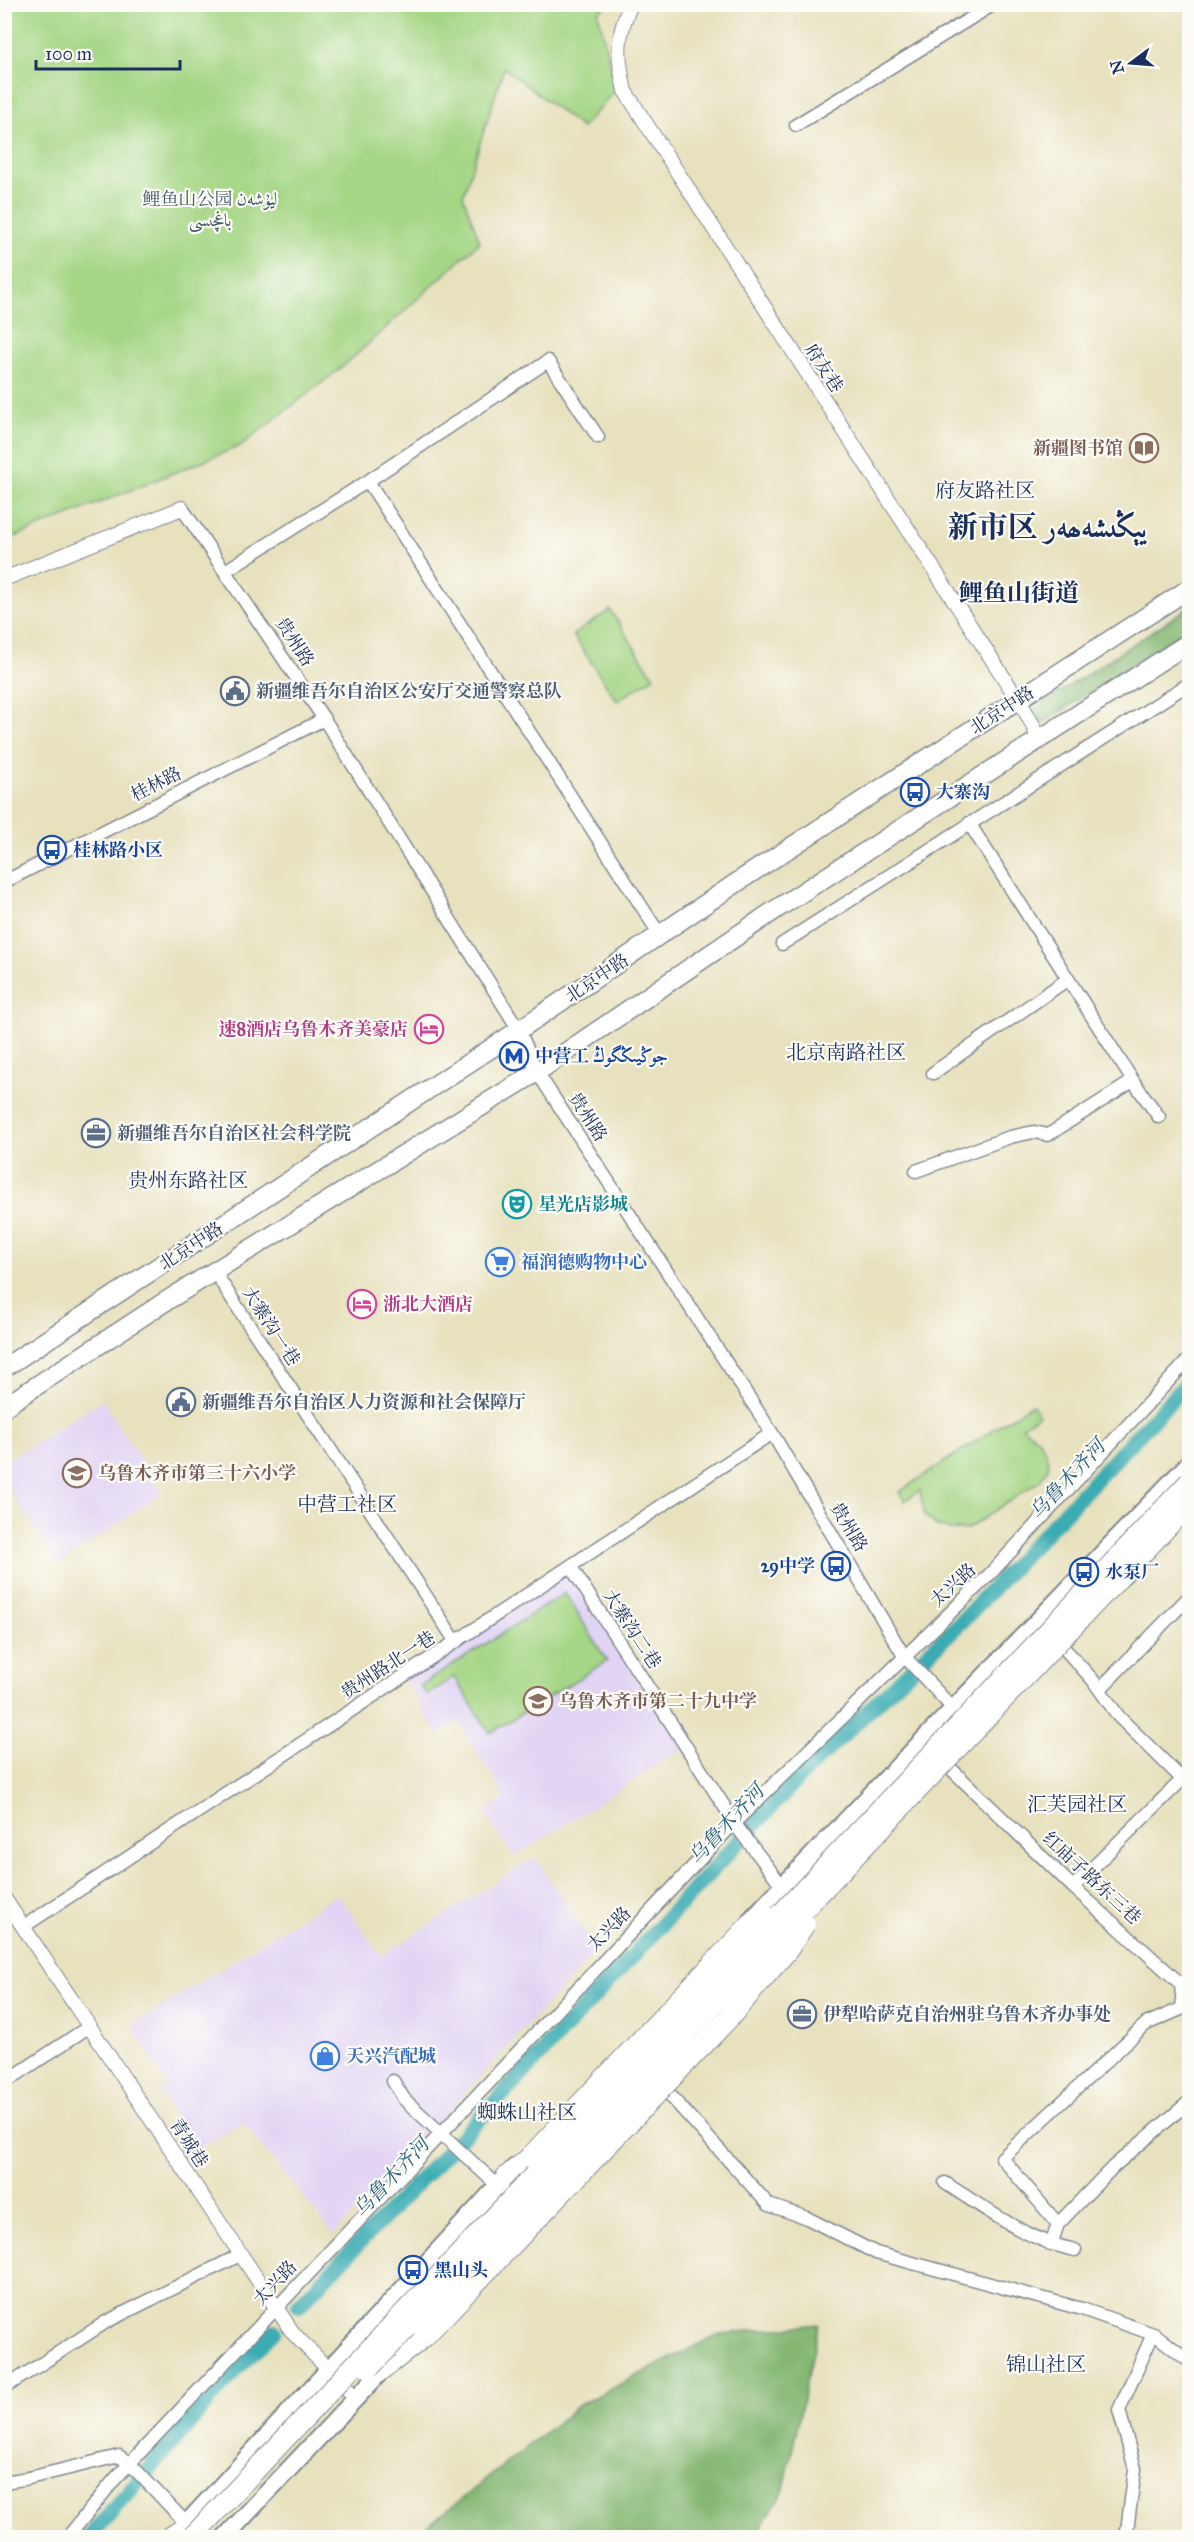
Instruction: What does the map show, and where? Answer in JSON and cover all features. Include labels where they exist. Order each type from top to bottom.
[{"type":"highway","points":[[179,2534],[928,1744],[1190,1481]]},
{"type":"highway","points":[[208,2538],[1190,1503]]},
{"type":"highway","points":[[502,2181],[529,2158],[888,1781],[918,1756],[928,1744]]},
{"type":"highway","points":[[382,2370],[425,2336],[730,2017],[787,1951],[839,1874]]},
{"type":"main road","name":"北京中路","points":[[4,1368],[1190,588]]},
{"type":"main road","name":"北京中路","points":[[4,1407],[214,1271],[537,1072],[775,910],[1190,642]]},
{"type":"main road","points":[[179,2534],[502,2181],[782,1887],[928,1744],[952,1708],[1190,1462]]},
{"type":"main road","points":[[224,2538],[716,2019],[808,1915],[948,1765],[1190,1518]]},
{"type":"street","name":"府友巷","points":[[622,4],[612,33],[610,51],[615,78],[630,114],[1014,702],[1034,728],[1038,740]]},
{"type":"street","name":"府友巷","points":[[631,4],[620,33],[618,62],[624,91],[1014,702]]},
{"type":"street","points":[[796,125],[994,4]]},
{"type":"street","points":[[225,571],[368,481],[548,361],[598,437]]},
{"type":"street","points":[[368,481],[660,935]]},
{"type":"street","points":[[4,579],[182,508]]},
{"type":"street","name":"贵州路","points":[[182,508],[324,719],[519,1030],[537,1072],[772,1433],[906,1657],[978,1734]]},
{"type":"street","points":[[782,944],[1190,683]]},
{"type":"street","name":"桂林路","points":[[4,882],[324,719]]},
{"type":"street","points":[[969,824],[1159,1118]]},
{"type":"street","points":[[933,1073],[1068,979]]},
{"type":"street","points":[[916,1170],[1010,1137],[1034,1132],[1048,1135],[1133,1081]]},
{"type":"street","name":"大寨沟一巷","points":[[214,1271],[456,1642]]},
{"type":"street","name":"太兴路","points":[[67,2538],[137,2472],[276,2309],[738,1827],[990,1574],[1190,1358]]},
{"type":"street","name":"贵州路北一巷","points":[[24,1927],[772,1433]]},
{"type":"street","name":"大寨沟二巷","points":[[571,1567],[748,1842],[782,1887],[808,1915]]},
{"type":"street","points":[[1100,1689],[1190,1596]]},
{"type":"street","points":[[1063,1647],[1100,1689],[1119,1717],[1186,1775],[1073,1887]]},
{"type":"street","name":"红庙子路东三巷","points":[[928,1744],[1073,1887],[1185,1984]]},
{"type":"street","name":"青城巷","points":[[4,1898],[276,2309],[293,2333],[356,2398]]},
{"type":"street","points":[[1058,2224],[1002,2158],[1146,2024],[1183,2008],[1185,1984]]},
{"type":"street","points":[[4,2083],[90,2026]]},
{"type":"street","points":[[393,2081],[404,2099],[459,2149],[502,2181]]},
{"type":"street","points":[[657,2081],[770,2205],[807,2218],[876,2253],[1082,2309],[1154,2334],[1190,2362]]},
{"type":"street","points":[[1051,2245],[1058,2224],[1113,2167],[1190,2101]]},
{"type":"street","points":[[945,2183],[996,2217],[1051,2245],[1075,2250]]},
{"type":"street","points":[[4,2388],[106,2322],[240,2255]]},
{"type":"street","points":[[1126,2538],[1135,2469],[1119,2410],[1154,2334]]},
{"type":"street","points":[[4,2482],[118,2457],[137,2472],[179,2534]]},
{"type":"shaded area","name":"乌鲁木齐市第三十六小学","points":[[102,1400],[162,1493],[58,1565],[5,1483],[5,1462]]},
{"type":"shaded area","name":"乌鲁木齐市第二十九中学","points":[[571,1567],[686,1747],[514,1857],[484,1813],[505,1797],[458,1722],[439,1736],[403,1677]]},
{"type":"shaded area","name":"天兴汽配城","points":[[535,1857],[597,1950],[334,2235],[243,2123],[196,2149],[159,2091],[167,2085],[132,2026],[338,1894],[381,1956]]},
{"type":"green space","name":"鲤鱼山公园 ليۇشەن باغچىسى","points":[[5,4],[606,5],[598,13],[616,89],[582,128],[504,68],[463,196],[480,242],[346,364],[240,446],[5,541]]},
{"type":"green space","points":[[1189,607],[1189,627],[1039,726],[1030,712]]},
{"type":"green space","points":[[610,610],[654,677],[617,701],[573,635]]},
{"type":"green space","points":[[1032,1404],[1039,1415],[1022,1427],[1037,1438],[1046,1452],[1049,1466],[1040,1481],[966,1530],[951,1530],[937,1526],[925,1516],[920,1490],[905,1501],[899,1492]]},
{"type":"green space","points":[[565,1593],[607,1661],[490,1733],[454,1677],[427,1695],[420,1686]]},
{"type":"green space","points":[[819,2324],[784,2489],[756,2537],[407,2537],[424,2529],[579,2405],[719,2334]]},
{"type":"waterway","name":"乌鲁木齐河","points":[[299,2305],[510,2087],[797,1779],[961,1622],[1190,1380]]},
{"type":"waterway","name":"乌鲁木齐河","points":[[88,2538],[235,2371],[274,2331]]},
{"type":"place","name":"新疆图书馆","points":[[1144,448]]},
{"type":"place","name":"新疆维吾尔自治区公安厅交通警察总队","points":[[235,691]]},
{"type":"place","name":"大寨沟","points":[[915,792]]},
{"type":"place","name":"桂林路小区","points":[[52,850]]},
{"type":"place","name":"速8酒店乌鲁木齐美豪店","points":[[429,1029]]},
{"type":"place","name":"中营工 جوڭيىڭگوڭ","points":[[514,1056]]},
{"type":"place","name":"新疆维吾尔自治区社会科学院","points":[[96,1133]]},
{"type":"place","name":"星光店影城","points":[[517,1204]]},
{"type":"place","name":"福润德购物中心","points":[[500,1262]]},
{"type":"place","name":"浙北大酒店","points":[[362,1304]]},
{"type":"place","name":"新疆维吾尔自治区人力资源和社会保障厅","points":[[181,1402]]},
{"type":"place","name":"乌鲁木齐市第三十六小学","points":[[77,1473]]},
{"type":"place","name":"29中学","points":[[836,1566]]},
{"type":"place","name":"水泵厂","points":[[1084,1572]]},
{"type":"place","name":"乌鲁木齐市第二十九中学","points":[[538,1701]]},
{"type":"place","name":"伊犁哈萨克自治州驻乌鲁木齐办事处","points":[[802,2014]]},
{"type":"place","name":"天兴汽配城","points":[[325,2056]]},
{"type":"place","name":"黑山头","points":[[413,2270]]},
{"type":"district","name":"府友路社区","points":[[985,490]]},
{"type":"district","name":"新市区 يېڭىشەھەر","points":[[1048,527]]},
{"type":"district","name":"鲤鱼山街道","points":[[1019,593]]},
{"type":"district","name":"北京南路社区","points":[[846,1052]]},
{"type":"district","name":"贵州东路社区","points":[[188,1180]]},
{"type":"district","name":"中营工社区","points":[[347,1504]]},
{"type":"district","name":"汇芙园社区","points":[[1077,1804]]},
{"type":"district","name":"蜘蛛山社区","points":[[527,2112]]},
{"type":"district","name":"锦山社区","points":[[1046,2364]]}]
